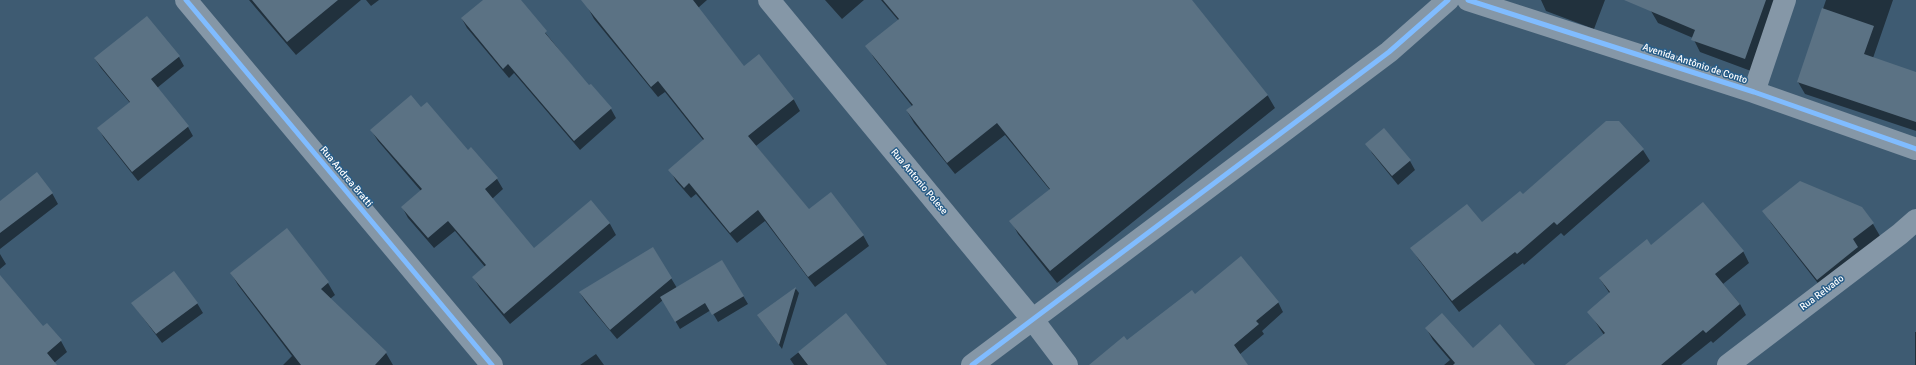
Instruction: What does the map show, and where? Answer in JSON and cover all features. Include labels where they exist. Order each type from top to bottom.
[{"type":"street","name":"Rua Andrea Bratti","points":[[186,0],[492,365]]},
{"type":"street","name":"Rua Antonio Polese","points":[[769,0],[1033,320],[1067,365]]},
{"type":"street","points":[[972,365],[1388,52],[1448,0]]},
{"type":"street","name":"Avenida Antônio de Conto","points":[[1468,0],[1754,92],[1916,149]]},
{"type":"street","points":[[1754,92],[1785,0]]},
{"type":"street","name":"Rua Relvado","points":[[1728,365],[1900,234],[1916,220]]},
{"type":"building","points":[[252,0],[338,0],[287,42]]},
{"type":"building","points":[[483,0],[521,0],[547,31],[545,33],[589,85],[591,84],[612,108],[574,141],[508,64],[503,69],[461,18]]},
{"type":"building","points":[[581,0],[693,0],[744,66],[759,54],[794,99],[748,136],[809,209],[831,192],[864,235],[808,277],[758,210],[730,233],[689,183],[684,188],[668,170],[704,139],[658,81],[651,87]]},
{"type":"building","points":[[883,0],[1192,0],[1268,95],[1050,271],[1009,221],[1050,189],[997,123],[947,163],[906,110],[913,105],[865,46],[899,19]]},
{"type":"building","points":[[1624,0],[1766,0],[1745,59],[1691,40],[1695,30]]},
{"type":"building","points":[[1822,8],[1874,26],[1864,54],[1916,72],[1916,122],[1797,82]]},
{"type":"building","points":[[147,16],[180,56],[151,79],[189,126],[132,172],[97,128],[130,102],[94,58]]},
{"type":"building","points":[[411,95],[421,107],[427,102],[468,150],[471,147],[498,178],[485,189],[534,248],[591,200],[610,223],[504,314],[472,277],[486,265],[448,221],[428,238],[401,207],[422,189],[370,130]]},
{"type":"building","points":[[1606,121],[1619,121],[1644,149],[1557,225],[1554,222],[1517,254],[1515,252],[1452,301],[1410,248],[1467,204],[1482,222],[1520,191],[1523,194]]},
{"type":"building","points":[[1384,128],[1411,160],[1392,176],[1365,144]]},
{"type":"building","points":[[37,172],[53,193],[0,233],[0,201]]},
{"type":"building","points":[[1800,181],[1862,207],[1874,223],[1853,239],[1858,247],[1817,280],[1762,211]]},
{"type":"building","points":[[1703,202],[1744,251],[1715,274],[1740,304],[1706,333],[1703,330],[1661,365],[1565,365],[1605,333],[1587,312],[1610,292],[1599,278],[1647,239],[1651,245]]},
{"type":"building","points":[[287,228],[329,282],[321,289],[387,352],[375,365],[301,365],[230,273]]},
{"type":"building","points":[[653,247],[672,278],[610,330],[579,292]]},
{"type":"building","points":[[1241,256],[1279,302],[1256,321],[1259,324],[1234,345],[1248,365],[1089,365],[1124,336],[1127,340],[1192,290],[1195,294]]},
{"type":"building","points":[[722,260],[744,296],[712,315],[705,303],[675,322],[660,297]]},
{"type":"building","points":[[174,271],[198,303],[156,334],[131,303]]},
{"type":"building","points":[[0,275],[43,326],[47,323],[62,340],[47,353],[57,365],[0,365]]},
{"type":"building","points":[[796,287],[779,345],[757,315]]},
{"type":"building","points":[[846,313],[887,365],[808,365],[798,352]]},
{"type":"building","points":[[1442,313],[1473,348],[1500,324],[1535,365],[1453,365],[1455,363],[1425,328]]},
{"type":"cycle path","points":[[186,0],[492,365]]},
{"type":"cycle path","points":[[972,365],[1389,52],[1448,0]]},
{"type":"cycle path","points":[[1468,0],[1754,92],[1916,149]]}]
